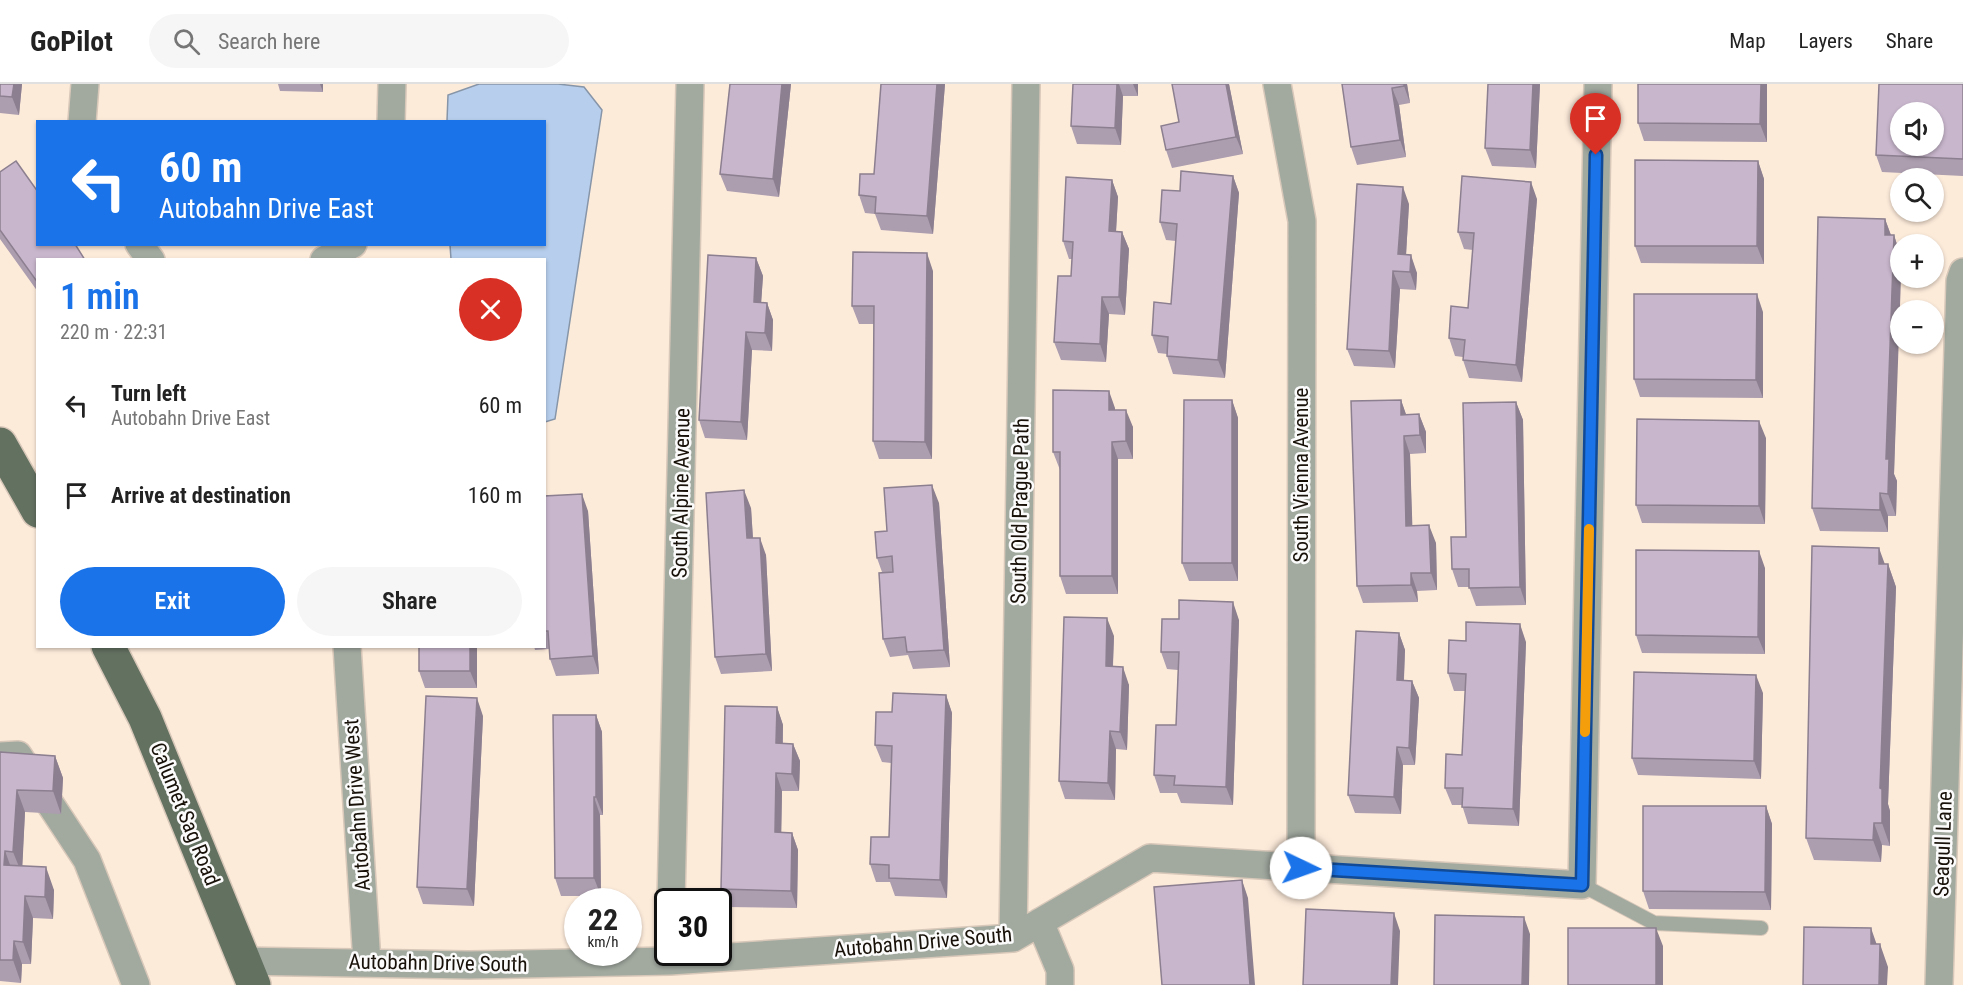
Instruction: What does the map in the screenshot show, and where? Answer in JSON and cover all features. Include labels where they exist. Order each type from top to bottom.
[{"type":"main road","points":[[0,444],[36,507]]},
{"type":"main road","name":"Calumet Sag Road","points":[[109,648],[146,718],[249,973]]},
{"type":"street","points":[[82,120],[85,84]]},
{"type":"street","points":[[391,120],[392,84]]},
{"type":"street","name":"South Alpine Avenue","points":[[671,888],[690,84]]},
{"type":"street","name":"South Old Prague Path","points":[[1013,938],[1026,84]]},
{"type":"street","name":"South Vienna Avenue","points":[[1277,84],[1302,221],[1301,868]]},
{"type":"street","points":[[1582,885],[1598,84]]},
{"type":"street","points":[[328,258],[348,246]]},
{"type":"street","name":"Seagull Lane","points":[[1947,977],[1960,280],[1963,273]]},
{"type":"street","name":"Autobahn Drive West","points":[[347,648],[366,963]]},
{"type":"street","points":[[0,756],[18,755],[87,860],[136,985]]},
{"type":"street","name":"Autobahn Drive South","points":[[732,954],[1013,938],[1150,858],[1582,885]]},
{"type":"street","points":[[1040,922],[1060,969],[1060,985]]},
{"type":"street","name":"Autobahn Drive South","points":[[249,973],[366,963],[474,975],[654,958]]},
{"type":"lane","points":[[1582,885],[1654,923],[1761,928]]},
{"type":"water","points":[[479,84],[558,84],[584,87],[602,110],[555,419],[546,422],[546,258],[451,258],[450,246],[546,246],[546,120],[447,120],[448,95]]},
{"type":"building","points":[[0,84],[14,84],[12,97],[0,96]]},
{"type":"building","points":[[730,84],[782,84],[773,179],[720,174]]},
{"type":"building","points":[[881,84],[937,84],[927,216],[875,213],[876,197],[859,195],[860,174],[874,174]]},
{"type":"building","points":[[1073,84],[1117,84],[1115,128],[1071,126]]},
{"type":"building","points":[[1172,84],[1226,84],[1236,137],[1166,150],[1161,126],[1179,122]]},
{"type":"building","points":[[1342,84],[1404,84],[1404,86],[1392,88],[1400,140],[1351,147]]},
{"type":"building","points":[[1488,84],[1533,84],[1530,150],[1485,148]]},
{"type":"building","points":[[1638,84],[1761,84],[1760,124],[1638,123]]},
{"type":"building","points":[[1879,84],[1963,84],[1963,159],[1898,156],[1944,156],[1944,102],[1890,102],[1890,156],[1876,155]]},
{"type":"building","points":[[1635,160],[1758,161],[1757,246],[1635,246]]},
{"type":"building","points":[[16,161],[36,189],[36,246],[76,246],[84,258],[36,258],[36,280],[0,230],[0,172]]},
{"type":"building","points":[[1181,171],[1233,176],[1218,360],[1167,356],[1168,337],[1152,335],[1154,302],[1171,304],[1177,224],[1160,222],[1162,190],[1180,191]]},
{"type":"building","points":[[1462,176],[1531,182],[1516,365],[1463,360],[1465,340],[1449,338],[1451,306],[1468,308],[1474,233],[1458,232]]},
{"type":"building","points":[[1066,177],[1112,180],[1109,231],[1122,232],[1119,297],[1102,297],[1100,344],[1054,342],[1058,276],[1071,276],[1073,242],[1063,241]]},
{"type":"building","points":[[1357,184],[1403,187],[1398,254],[1411,255],[1410,272],[1393,271],[1389,351],[1347,349]]},
{"type":"building","points":[[1818,217],[1885,219],[1885,235],[1890,235],[1890,288],[1892,288],[1886,459],[1889,459],[1888,494],[1880,493],[1880,510],[1812,508]]},
{"type":"building","points":[[853,252],[927,253],[925,442],[873,441],[874,306],[852,306]]},
{"type":"building","points":[[708,255],[756,258],[754,302],[767,303],[765,333],[746,332],[741,422],[699,420]]},
{"type":"building","points":[[1634,294],[1757,294],[1756,380],[1634,379]]},
{"type":"building","points":[[1053,390],[1109,391],[1109,410],[1126,410],[1126,441],[1112,442],[1112,576],[1060,576],[1060,452],[1053,452]]},
{"type":"building","points":[[1184,400],[1232,400],[1232,563],[1182,563]]},
{"type":"building","points":[[1401,400],[1401,415],[1419,414],[1420,435],[1404,436],[1406,526],[1429,525],[1431,573],[1411,573],[1411,585],[1357,586],[1351,401]]},
{"type":"building","points":[[1516,402],[1520,587],[1469,588],[1469,569],[1452,569],[1451,537],[1466,537],[1463,403]]},
{"type":"building","points":[[1637,419],[1759,421],[1759,506],[1636,505]]},
{"type":"building","points":[[932,485],[944,650],[907,652],[905,637],[883,639],[879,573],[893,572],[892,556],[877,558],[875,532],[887,531],[884,488]]},
{"type":"building","points":[[744,490],[747,538],[760,538],[766,654],[715,657],[706,493]]},
{"type":"building","points":[[582,494],[593,656],[550,659],[548,631],[546,631],[546,496]]},
{"type":"building","points":[[1812,546],[1879,548],[1879,564],[1888,564],[1880,788],[1882,789],[1882,823],[1874,823],[1873,840],[1806,838]]},
{"type":"building","points":[[1636,550],[1759,551],[1758,637],[1636,635]]},
{"type":"building","points":[[1179,600],[1233,602],[1226,787],[1174,785],[1175,776],[1154,775],[1156,725],[1176,725],[1179,652],[1161,652],[1162,619],[1179,619]]},
{"type":"building","points":[[1064,617],[1107,618],[1106,666],[1123,667],[1120,732],[1110,731],[1108,783],[1059,781]]},
{"type":"building","points":[[1466,622],[1520,624],[1513,809],[1462,807],[1463,788],[1445,788],[1446,754],[1462,755],[1466,674],[1448,673],[1449,640],[1466,641]]},
{"type":"building","points":[[1356,631],[1399,633],[1397,680],[1412,681],[1409,748],[1397,747],[1394,797],[1348,795]]},
{"type":"building","points":[[419,648],[470,648],[470,671],[419,671]]},
{"type":"building","points":[[1634,672],[1756,675],[1754,761],[1632,758]]},
{"type":"building","points":[[893,693],[946,695],[940,880],[889,878],[889,865],[870,864],[871,837],[889,837],[892,746],[875,745],[876,712],[892,712]]},
{"type":"building","points":[[426,696],[477,698],[467,889],[417,887]]},
{"type":"building","points":[[725,706],[777,707],[776,743],[793,744],[792,774],[776,773],[775,832],[792,833],[791,891],[721,888]]},
{"type":"building","points":[[553,715],[596,715],[594,878],[555,878]]},
{"type":"building","points":[[0,752],[55,756],[53,791],[17,790],[13,852],[5,851],[4,865],[46,867],[45,897],[25,896],[23,942],[14,941],[13,960],[0,960]]},
{"type":"building","points":[[1643,806],[1766,806],[1765,892],[1643,891]]},
{"type":"building","points":[[1242,880],[1250,985],[1162,985],[1154,887]]},
{"type":"building","points":[[1306,909],[1394,913],[1391,985],[1303,985]]},
{"type":"building","points":[[1435,915],[1524,917],[1522,985],[1434,985]]},
{"type":"building","points":[[1804,927],[1871,928],[1871,944],[1880,944],[1879,985],[1803,985]]},
{"type":"building","points":[[1568,928],[1656,928],[1656,985],[1568,985]]},
{"type":"slow traffic","points":[[1585,732],[1589,529]]},
{"type":"route","points":[[1301,868],[1582,885],[1596,155]]}]
